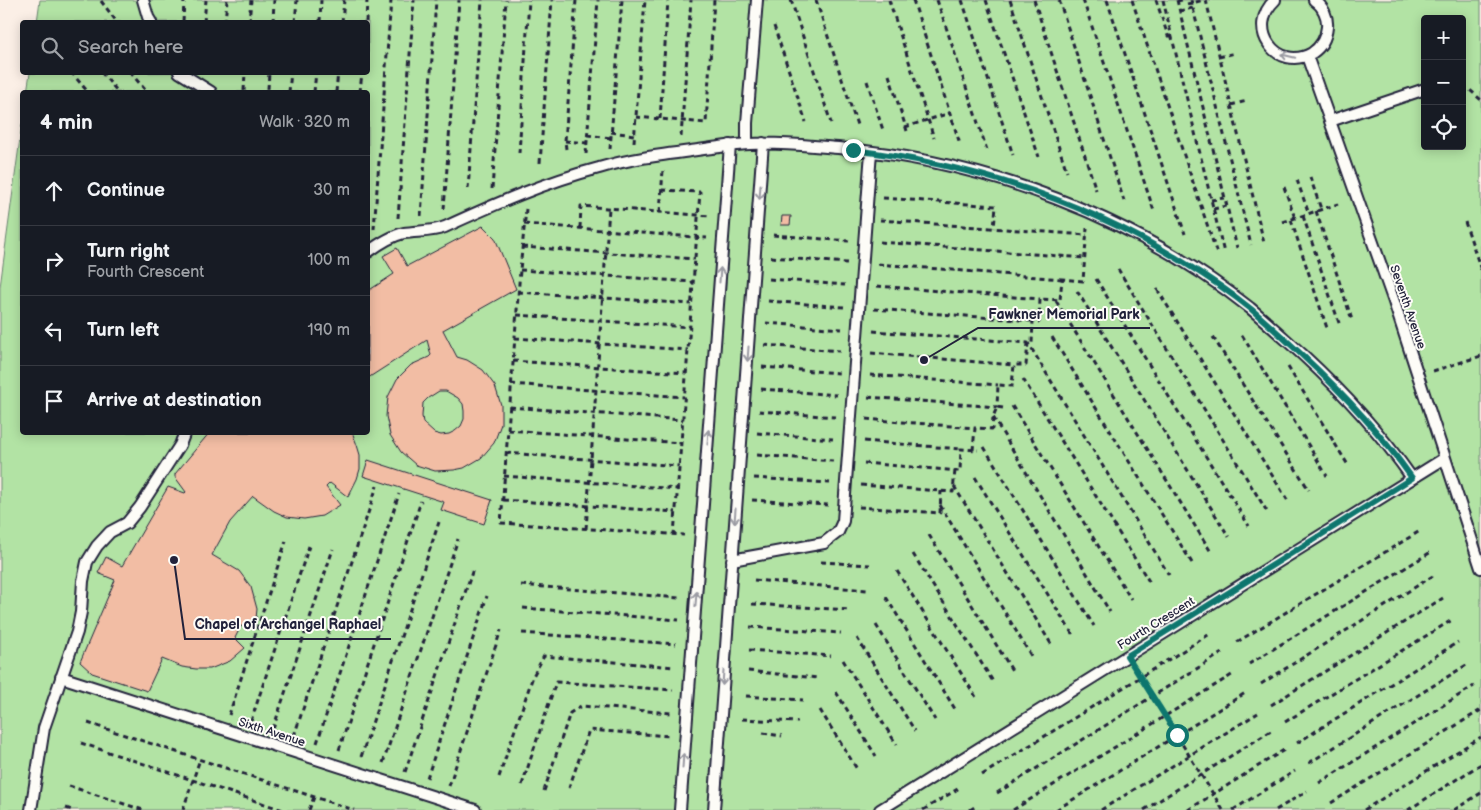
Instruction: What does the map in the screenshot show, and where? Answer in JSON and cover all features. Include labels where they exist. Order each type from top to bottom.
[{"type":"lane","points":[[143,0],[150,20]]},
{"type":"lane","points":[[748,144],[748,115],[757,0]]},
{"type":"lane","points":[[1276,0],[1264,14],[1262,25],[1264,35],[1269,45],[1276,52],[1296,58],[1307,56],[1320,46],[1327,32],[1327,21],[1324,11],[1314,0]]},
{"type":"lane","name":"Seventh Avenue","points":[[1307,56],[1394,302],[1481,568]]},
{"type":"lane","points":[[184,75],[208,90]]},
{"type":"lane","points":[[1330,121],[1421,90]]},
{"type":"lane","points":[[370,251],[384,241],[403,234],[443,228],[529,191],[584,172],[664,154],[730,145],[763,143],[804,145],[903,156],[1018,185],[1089,213],[1149,242],[1205,276],[1250,308],[1337,387],[1372,425],[1412,478]]},
{"type":"lane","points":[[714,810],[763,143]]},
{"type":"lane","points":[[680,810],[730,145]]},
{"type":"lane","points":[[732,560],[824,543],[838,532],[844,521],[871,152]]},
{"type":"lane","points":[[31,810],[44,728],[77,632],[81,612],[82,581],[87,562],[97,546],[110,532],[127,523],[140,507],[185,435]]},
{"type":"lane","name":"Fourth Crescent","points":[[880,810],[1445,458]]},
{"type":"lane","name":"Sixth Avenue","points":[[61,677],[401,786],[445,801],[458,808],[475,810]]},
{"type":"path","points":[[182,20],[184,0]]},
{"type":"path","points":[[204,20],[206,0]]},
{"type":"path","points":[[225,20],[227,0]]},
{"type":"path","points":[[249,20],[251,0]]},
{"type":"path","points":[[273,20],[274,0]]},
{"type":"path","points":[[295,20],[296,0]]},
{"type":"path","points":[[320,20],[321,0]]},
{"type":"path","points":[[342,20],[344,0]]},
{"type":"path","points":[[366,20],[367,0]]},
{"type":"path","points":[[374,231],[391,0]]},
{"type":"path","points":[[398,218],[414,0]]},
{"type":"path","points":[[420,232],[436,0]]},
{"type":"path","points":[[443,228],[459,0]]},
{"type":"path","points":[[468,189],[482,0]]},
{"type":"path","points":[[490,207],[506,0]]},
{"type":"path","points":[[519,153],[530,0]]},
{"type":"path","points":[[540,163],[552,0]]},
{"type":"path","points":[[566,149],[565,141],[576,0]]},
{"type":"path","points":[[584,172],[598,0]]},
{"type":"path","points":[[609,166],[622,0]]},
{"type":"path","points":[[633,160],[645,0]]},
{"type":"path","points":[[660,119],[668,0]]},
{"type":"path","points":[[681,137],[691,0]]},
{"type":"path","points":[[636,117],[706,123],[714,0]]},
{"type":"path","points":[[791,0],[831,124]]},
{"type":"path","points":[[816,0],[858,128]]},
{"type":"path","points":[[889,0],[934,138]]},
{"type":"path","points":[[913,0],[960,144]]},
{"type":"path","points":[[937,0],[986,150]]},
{"type":"path","points":[[962,0],[1013,155]]},
{"type":"path","points":[[986,0],[1038,158]]},
{"type":"path","points":[[1010,0],[1067,172]]},
{"type":"path","points":[[1034,0],[1096,190]]},
{"type":"path","points":[[1059,0],[1124,201]]},
{"type":"path","points":[[1083,0],[1154,211]]},
{"type":"path","points":[[1107,0],[1185,234]]},
{"type":"path","points":[[1132,0],[1217,254]]},
{"type":"path","points":[[1156,0],[1168,36],[1171,36]]},
{"type":"path","points":[[1163,0],[1224,254]]},
{"type":"path","points":[[1182,0],[1177,1],[1237,248]]},
{"type":"path","points":[[1251,245],[1189,2],[1205,0],[1264,243]]},
{"type":"path","points":[[101,1],[115,20]]},
{"type":"path","points":[[1180,11],[1191,8]]},
{"type":"path","points":[[774,26],[806,122]]},
{"type":"path","points":[[1219,56],[1235,54]]},
{"type":"path","points":[[73,75],[85,90]]},
{"type":"path","points":[[104,75],[116,90]]},
{"type":"path","points":[[133,75],[146,90]]},
{"type":"path","points":[[244,90],[245,75]]},
{"type":"path","points":[[268,89],[269,75]]},
{"type":"path","points":[[290,90],[291,75]]},
{"type":"path","points":[[314,90],[316,75]]},
{"type":"path","points":[[336,90],[338,75]]},
{"type":"path","points":[[360,90],[362,75]]},
{"type":"path","points":[[889,75],[907,131]]},
{"type":"path","points":[[867,81],[883,130]]},
{"type":"path","points":[[1466,88],[1481,100]]},
{"type":"path","points":[[1231,106],[1247,101]]},
{"type":"path","points":[[905,126],[950,113]]},
{"type":"path","points":[[611,132],[634,134]]},
{"type":"path","points":[[587,135],[611,138]]},
{"type":"path","points":[[565,141],[587,143]]},
{"type":"path","points":[[660,212],[664,154]]},
{"type":"path","points":[[1310,177],[1321,210]]},
{"type":"path","points":[[1297,180],[1308,214]]},
{"type":"path","points":[[1284,186],[1327,328]]},
{"type":"path","points":[[662,190],[700,192],[674,535]]},
{"type":"path","points":[[529,191],[518,292],[501,523],[700,536]]},
{"type":"path","points":[[868,196],[996,206],[994,228]]},
{"type":"path","points":[[1211,200],[1224,198]]},
{"type":"path","points":[[1283,222],[1338,204]]},
{"type":"path","points":[[580,228],[581,206],[725,217]]},
{"type":"path","points":[[1214,209],[1226,206]]},
{"type":"path","points":[[586,529],[609,208]]},
{"type":"path","points":[[1316,211],[1352,320]]},
{"type":"path","points":[[768,257],[1084,281],[1089,213]]},
{"type":"path","points":[[1303,216],[1340,326]]},
{"type":"path","points":[[866,219],[1087,235]]},
{"type":"path","points":[[1465,222],[1481,270]]},
{"type":"path","points":[[524,224],[723,240]]},
{"type":"path","points":[[770,235],[1085,258]]},
{"type":"path","points":[[522,247],[695,259]]},
{"type":"path","points":[[768,264],[769,250]]},
{"type":"path","points":[[1118,269],[1268,513]]},
{"type":"path","points":[[520,270],[693,282]]},
{"type":"path","points":[[766,286],[767,272]]},
{"type":"path","points":[[766,279],[1060,300],[1062,279]]},
{"type":"path","points":[[1096,280],[1249,526]]},
{"type":"path","points":[[1157,289],[1288,501]]},
{"type":"path","points":[[1077,291],[1229,537]]},
{"type":"path","points":[[518,292],[691,304]]},
{"type":"path","points":[[765,294],[764,301],[1038,322],[1040,299]]},
{"type":"path","points":[[1056,300],[1211,552]]},
{"type":"path","points":[[517,315],[690,327]]},
{"type":"path","points":[[762,330],[764,315]]},
{"type":"path","points":[[763,323],[1032,343],[1033,321]]},
{"type":"path","points":[[1242,335],[1327,476]]},
{"type":"path","points":[[1052,337],[1192,563]]},
{"type":"path","points":[[1213,337],[1309,490]]},
{"type":"path","points":[[515,338],[688,350]]},
{"type":"path","points":[[760,352],[762,338]]},
{"type":"path","points":[[761,345],[1026,366],[1028,343]]},
{"type":"path","points":[[1028,343],[1169,575]]},
{"type":"path","points":[[1418,375],[1481,356]]},
{"type":"path","points":[[759,374],[760,360]]},
{"type":"path","points":[[513,361],[686,373]]},
{"type":"path","points":[[759,367],[1012,386],[1014,365]]},
{"type":"path","points":[[1288,367],[1348,465]]},
{"type":"path","points":[[1023,379],[1150,583]]},
{"type":"path","points":[[758,382],[758,389],[1003,408]]},
{"type":"path","points":[[512,384],[684,397]]},
{"type":"path","points":[[756,411],[992,429],[997,407],[998,385]]},
{"type":"path","points":[[755,418],[756,404]]},
{"type":"path","points":[[1012,406],[1130,599]]},
{"type":"path","points":[[510,407],[683,420]]},
{"type":"path","points":[[993,418],[1110,612]]},
{"type":"path","points":[[754,440],[755,425]]},
{"type":"path","points":[[752,455],[960,471],[961,449],[976,450],[975,428]]},
{"type":"path","points":[[508,430],[681,443]]},
{"type":"path","points":[[984,447],[1094,626]]},
{"type":"path","points":[[506,453],[679,466]]},
{"type":"path","points":[[750,485],[751,478],[954,492],[955,470]]},
{"type":"path","points":[[504,476],[678,489]]},
{"type":"path","points":[[975,477],[1073,635]]},
{"type":"path","points":[[954,485],[1053,647]]},
{"type":"path","points":[[289,750],[378,486]]},
{"type":"path","points":[[748,507],[749,499],[940,514],[941,491]]},
{"type":"path","points":[[312,758],[399,494]]},
{"type":"path","points":[[503,500],[676,512]]},
{"type":"path","points":[[334,765],[421,501]]},
{"type":"path","points":[[940,504],[1033,659]]},
{"type":"path","points":[[356,772],[439,522]]},
{"type":"path","points":[[1237,642],[1420,531]]},
{"type":"path","points":[[929,535],[1013,672]]},
{"type":"path","points":[[378,779],[458,539]]},
{"type":"path","points":[[225,730],[286,541]]},
{"type":"path","points":[[246,737],[309,546]]},
{"type":"path","points":[[268,744],[332,549]]},
{"type":"path","points":[[1249,664],[1431,552]]},
{"type":"path","points":[[913,554],[994,683]]},
{"type":"path","points":[[401,786],[473,569]]},
{"type":"path","points":[[897,571],[976,697]]},
{"type":"path","points":[[1261,684],[1436,574]]},
{"type":"path","points":[[754,580],[867,590]]},
{"type":"path","points":[[521,585],[696,600]]},
{"type":"path","points":[[422,793],[487,596]]},
{"type":"path","points":[[886,597],[955,709]]},
{"type":"path","points":[[1271,705],[1443,598]]},
{"type":"path","points":[[752,604],[850,610]]},
{"type":"path","points":[[523,608],[694,622]]},
{"type":"path","points":[[1284,722],[1452,620]]},
{"type":"path","points":[[876,625],[935,720]]},
{"type":"path","points":[[750,627],[841,633]]},
{"type":"path","points":[[445,801],[500,630]]},
{"type":"path","points":[[522,633],[692,645]]},
{"type":"path","points":[[982,775],[1210,634]]},
{"type":"path","points":[[857,638],[915,731]]},
{"type":"path","points":[[1297,743],[1458,642]]},
{"type":"path","points":[[749,650],[831,656]]},
{"type":"path","points":[[997,793],[1222,653]]},
{"type":"path","points":[[499,777],[533,676],[544,656],[690,668]]},
{"type":"path","points":[[1127,656],[1223,810]]},
{"type":"path","points":[[843,660],[897,745]]},
{"type":"path","points":[[1310,763],[1468,664]]},
{"type":"path","points":[[748,671],[817,678]]},
{"type":"path","points":[[1013,810],[1235,672]]},
{"type":"path","points":[[522,784],[556,682],[689,691]]},
{"type":"path","points":[[1319,783],[1474,686]]},
{"type":"path","points":[[836,692],[876,756]]},
{"type":"path","points":[[1056,810],[1247,692]]},
{"type":"path","points":[[746,696],[803,700]]},
{"type":"path","points":[[544,791],[570,713],[581,706],[687,714]]},
{"type":"path","points":[[820,710],[856,769]]},
{"type":"path","points":[[1331,803],[1481,710]]},
{"type":"path","points":[[1101,810],[1258,713]]},
{"type":"path","points":[[742,719],[798,722]]},
{"type":"path","points":[[88,723],[354,810]]},
{"type":"path","points":[[570,788],[589,730],[685,737]]},
{"type":"path","points":[[1144,810],[1271,731]]},
{"type":"path","points":[[763,733],[782,736]]},
{"type":"path","points":[[1364,810],[1481,737]]},
{"type":"path","points":[[81,743],[283,810]]},
{"type":"path","points":[[1188,810],[1284,750]]},
{"type":"path","points":[[183,810],[200,759]]},
{"type":"path","points":[[1408,810],[1481,764]]},
{"type":"path","points":[[1233,810],[1296,771]]},
{"type":"path","points":[[69,786],[143,810]]},
{"type":"path","points":[[924,810],[961,787]]},
{"type":"path","points":[[1276,810],[1307,791]]},
{"type":"path","points":[[1454,810],[1481,793]]},
{"type":"path","points":[[309,810],[314,797]]},
{"type":"path","points":[[970,810],[976,806]]},
{"type":"path","points":[[66,808],[72,810]]},
{"type":"green space","points":[[40,0],[1481,0],[1481,810],[0,810],[0,287],[20,139],[20,435],[370,435],[370,90],[27,90],[30,75],[370,75],[370,20],[37,20]]},
{"type":"building","points":[[782,216],[791,216],[790,225],[781,225]]},
{"type":"building","points":[[483,226],[495,238],[516,289],[443,330],[457,357],[467,360],[483,370],[495,386],[501,405],[501,424],[494,443],[481,458],[464,468],[435,471],[416,465],[401,452],[390,435],[386,416],[388,397],[397,379],[411,365],[431,355],[427,340],[370,377],[370,290],[394,274],[383,256],[397,248],[407,266]],"holes":[[[439,391],[446,391],[458,398],[463,404],[464,419],[461,426],[455,431],[441,435],[434,433],[423,423],[423,403],[428,398]]]},
{"type":"building","points":[[208,435],[353,435],[360,455],[360,469],[348,497],[330,483],[326,487],[340,505],[322,516],[304,519],[287,517],[274,511],[253,496],[230,522],[212,555],[239,571],[251,587],[257,609],[255,628],[241,626],[235,638],[245,648],[230,661],[210,669],[182,667],[162,659],[147,691],[92,673],[80,662],[115,580],[98,573],[106,557],[122,566],[168,487],[186,492],[175,477],[175,474]]},
{"type":"building","points":[[368,460],[492,500],[484,524],[441,510],[444,502],[363,476]]},
{"type":"place","name":"Fawkner Memorial Park","points":[[924,360]]},
{"type":"place","name":"Chapel of Archangel Raphael","points":[[174,560]]},
{"type":"route","points":[[853,150],[903,156],[1018,185],[1080,209],[1149,242],[1205,276],[1250,308],[1294,347],[1337,387],[1366,418],[1394,452],[1412,478],[1127,656],[1177,735]]}]
